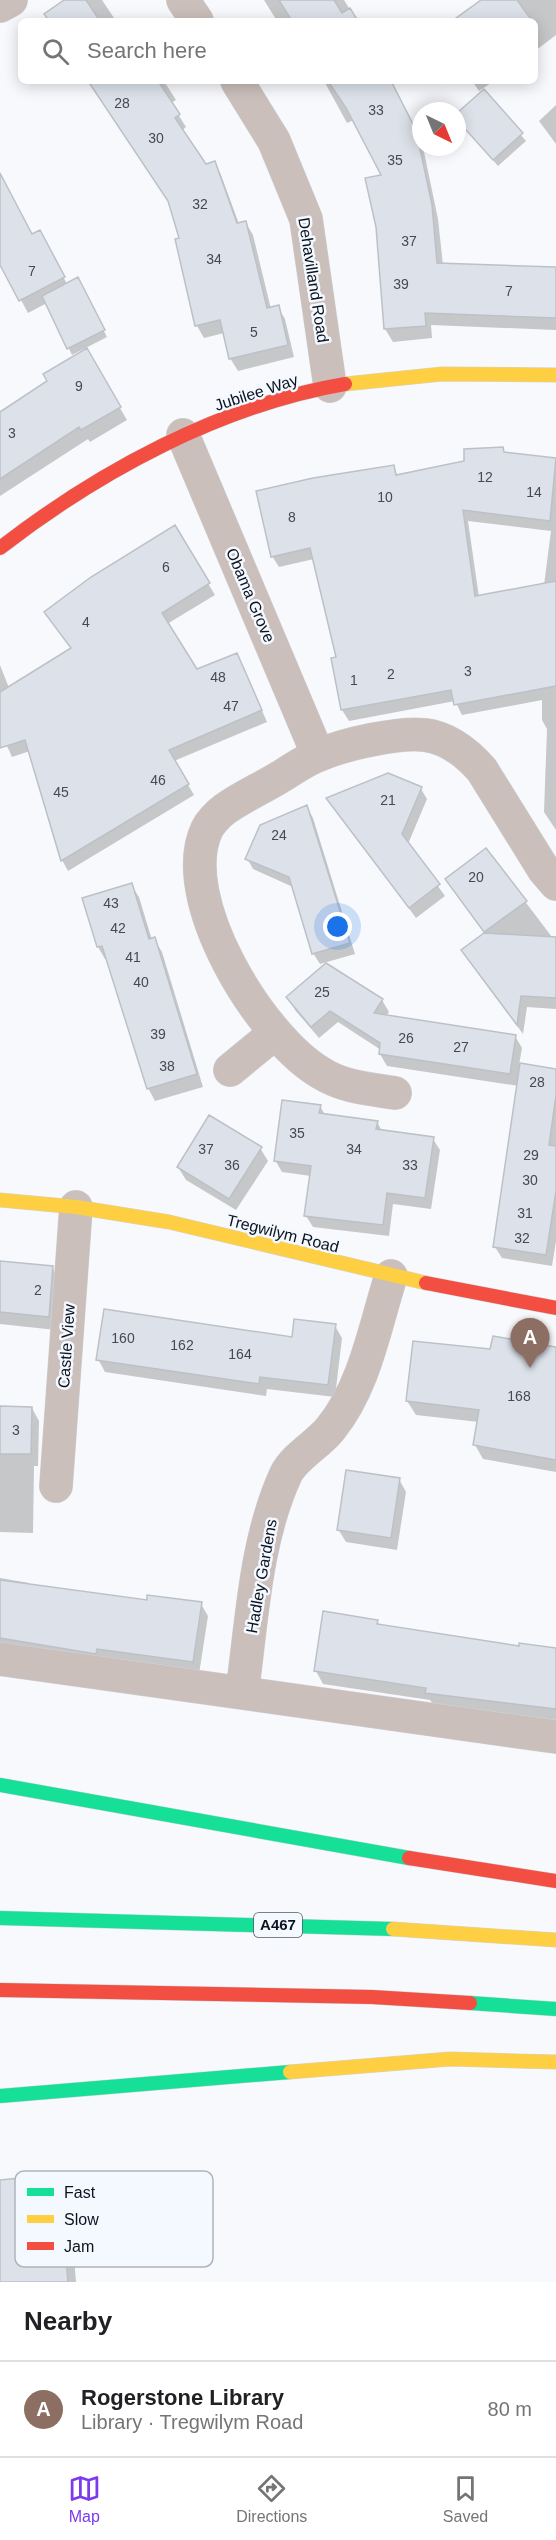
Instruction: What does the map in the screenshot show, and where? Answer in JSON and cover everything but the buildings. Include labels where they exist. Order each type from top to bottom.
[{"type":"main road","name":"Jubilee Way","points":[[0,548],[69,496],[125,463],[183,435],[253,409],[330,386],[447,372],[556,375]]},
{"type":"main road","name":"Tregwilym Road","points":[[0,1200],[76,1207],[169,1222],[391,1276],[556,1308]]},
{"type":"main road","points":[[0,1785],[341,1848],[556,1881]]},
{"type":"main road","name":"A467","points":[[0,1917],[390,1929],[556,1940]]},
{"type":"main road","points":[[0,1990],[372,1997],[556,2009]]},
{"type":"main road","points":[[0,2096],[450,2059],[556,2062]]},
{"type":"street","points":[[0,6],[11,0]]},
{"type":"street","points":[[183,0],[195,18]]},
{"type":"street","name":"Dehavilland Road","points":[[239,84],[274,141],[306,219],[330,386]]},
{"type":"street","name":"Obama Grove","points":[[183,435],[318,755]]},
{"type":"street","points":[[395,1093],[348,1085],[322,1074],[300,1059],[254,1007],[222,949],[208,910],[199,872],[199,849],[208,827],[223,810],[318,755],[377,739],[426,735],[449,742],[469,755],[482,770],[544,870],[556,884]]},
{"type":"street","points":[[230,1070],[275,1033]]},
{"type":"street","name":"Castle View","points":[[56,1486],[76,1207]]},
{"type":"street","name":"Hadley Gardens","points":[[242,1693],[261,1557],[274,1504],[287,1471],[331,1428],[358,1382],[391,1276]]},
{"type":"street","points":[[0,1659],[556,1737]]},
{"type":"traffic: fast","points":[[0,1785],[409,1858]]},
{"type":"traffic: fast","points":[[0,1918],[393,1929]]},
{"type":"traffic: fast","points":[[470,2003],[556,2009]]},
{"type":"traffic: fast","points":[[0,2096],[290,2072]]},
{"type":"traffic: slow","points":[[345,384],[442,374],[556,375]]},
{"type":"traffic: slow","points":[[0,1200],[76,1207],[169,1222],[426,1283]]},
{"type":"traffic: slow","points":[[393,1929],[556,1940]]},
{"type":"traffic: slow","points":[[290,2072],[450,2059],[556,2062]]},
{"type":"traffic: jam","points":[[0,548],[78,493],[163,445],[253,408],[299,394],[345,384]]},
{"type":"traffic: jam","points":[[426,1283],[556,1308]]},
{"type":"traffic: jam","points":[[409,1858],[556,1881]]},
{"type":"traffic: jam","points":[[0,1990],[372,1997],[470,2003]]},
{"type":"place","name":"Rogerstone Library","points":[[530,1368]]}]
